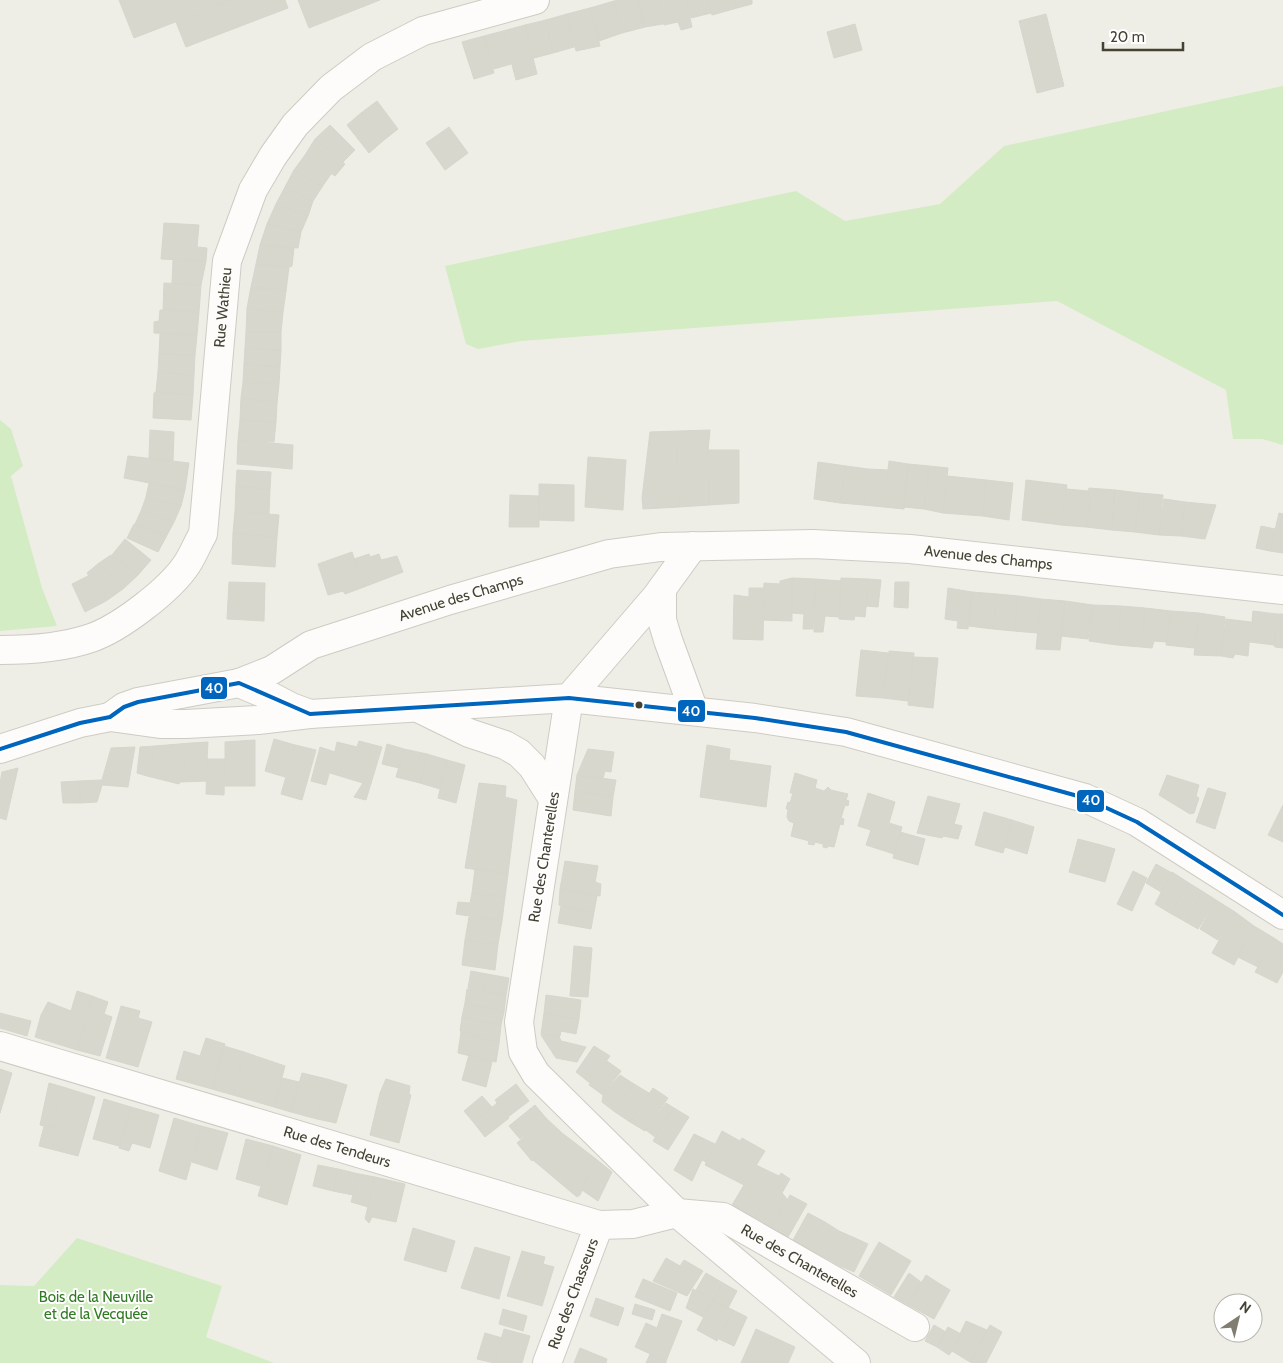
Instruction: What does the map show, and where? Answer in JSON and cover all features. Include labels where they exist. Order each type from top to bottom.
[{"type":"street","name":"Rue Wathieu","points":[[0,650],[32,650],[92,638],[117,625],[146,605],[170,585],[186,565],[203,534],[228,261],[253,190],[273,156],[295,125],[331,88],[372,57],[423,31],[535,0]]},
{"type":"street","name":"Avenue des Champs","points":[[240,683],[287,662],[311,645],[342,634],[450,600],[610,554],[661,547],[813,544],[910,549],[1283,590]]},
{"type":"street","points":[[569,698],[662,589],[693,546]]},
{"type":"street","points":[[662,589],[662,620],[694,711]]},
{"type":"street","points":[[287,662],[282,672],[282,688],[293,702],[310,714]]},
{"type":"street","points":[[110,717],[124,707],[138,702],[240,683],[310,714]]},
{"type":"street","points":[[0,749],[80,723],[110,717],[160,724],[186,724],[258,720],[310,714],[569,698],[755,718],[846,732],[1085,798],[1137,822],[1283,914]]},
{"type":"street","name":"Rue des Chanterelles","points":[[569,698],[519,1022],[523,1052],[536,1074],[677,1213],[856,1363]]},
{"type":"street","points":[[417,707],[469,733],[505,745],[518,753],[532,766],[553,799]]},
{"type":"street","name":"Rue des Tendeurs","points":[[0,1046],[599,1225],[633,1224],[677,1213]]},
{"type":"street","name":"Rue des Chanterelles","points":[[677,1213],[723,1217],[915,1327]]},
{"type":"street","name":"Rue des Chasseurs","points":[[547,1363],[599,1225]]},
{"type":"green space","points":[[1283,86],[1283,445],[1262,439],[1233,439],[1226,390],[1057,301],[521,341],[478,349],[466,344],[445,266],[796,191],[845,221],[940,204],[1004,146]]},
{"type":"green space","points":[[0,420],[11,429],[23,466],[11,476],[42,588],[57,626],[0,631]]},
{"type":"green space","name":"Bois de la Neuville et de la Vecquée","points":[[77,1238],[222,1286],[206,1337],[274,1363],[0,1363],[0,1285],[34,1286]]},
{"type":"building","points":[[119,0],[232,0],[134,38]]},
{"type":"building","points":[[232,0],[285,0],[288,8],[186,47],[176,22]]},
{"type":"building","points":[[298,0],[380,0],[309,28]]},
{"type":"building","points":[[638,0],[645,27],[622,33],[614,1]]},
{"type":"building","points":[[638,0],[658,0],[663,24],[645,27]]},
{"type":"building","points":[[658,0],[686,0],[692,27],[681,30],[678,22],[664,25]]},
{"type":"building","points":[[686,0],[708,0],[711,13],[691,18]]},
{"type":"building","points":[[708,0],[734,0],[737,8],[712,15]]},
{"type":"building","points":[[734,0],[752,0],[752,4],[737,8]]},
{"type":"building","points":[[614,1],[622,33],[599,41],[590,8]]},
{"type":"building","points":[[590,8],[600,46],[576,51],[567,14]]},
{"type":"building","points":[[567,14],[574,47],[553,53],[546,20]]},
{"type":"building","points":[[1046,14],[1064,86],[1037,93],[1019,21]]},
{"type":"building","points":[[546,20],[553,53],[534,58],[525,25]]},
{"type":"building","points":[[855,24],[862,50],[834,58],[827,32]]},
{"type":"building","points":[[525,25],[537,74],[516,80],[503,31]]},
{"type":"building","points":[[503,31],[511,64],[494,69],[484,36]]},
{"type":"building","points":[[484,36],[494,73],[474,79],[462,42]]},
{"type":"building","points":[[377,101],[398,129],[384,140],[361,113]]},
{"type":"building","points":[[361,113],[384,140],[369,153],[347,125]]},
{"type":"building","points":[[330,125],[355,150],[343,162],[315,139]]},
{"type":"building","points":[[449,127],[468,153],[445,170],[426,143]]},
{"type":"building","points":[[315,139],[345,164],[335,176],[305,155]]},
{"type":"building","points":[[305,155],[331,174],[322,187],[294,170]]},
{"type":"building","points":[[294,170],[322,187],[313,201],[285,187]]},
{"type":"building","points":[[285,187],[313,201],[308,216],[276,204]]},
{"type":"building","points":[[276,204],[308,216],[301,232],[267,224]]},
{"type":"building","points":[[164,223],[199,225],[197,247],[207,248],[206,261],[161,259]]},
{"type":"building","points":[[267,224],[301,232],[298,248],[260,245]]},
{"type":"building","points":[[260,245],[294,248],[292,266],[256,264]]},
{"type":"building","points":[[173,260],[206,261],[201,285],[172,284]]},
{"type":"building","points":[[256,264],[289,267],[286,291],[251,287]]},
{"type":"building","points":[[164,283],[201,285],[199,312],[163,310]]},
{"type":"building","points":[[251,287],[286,291],[283,312],[247,308]]},
{"type":"building","points":[[247,308],[283,312],[281,332],[246,332]]},
{"type":"building","points":[[160,310],[199,312],[197,335],[154,333],[154,322],[159,321]]},
{"type":"building","points":[[246,332],[281,332],[281,350],[245,348]]},
{"type":"building","points":[[160,334],[197,335],[195,355],[159,354]]},
{"type":"building","points":[[245,348],[281,350],[280,367],[244,364]]},
{"type":"building","points":[[159,354],[195,355],[194,375],[158,372]]},
{"type":"building","points":[[244,364],[280,367],[279,384],[243,382]]},
{"type":"building","points":[[158,372],[194,375],[193,395],[156,392]]},
{"type":"building","points":[[243,382],[279,384],[277,403],[241,398]]},
{"type":"building","points":[[154,393],[193,395],[191,420],[153,418]]},
{"type":"building","points":[[241,398],[277,403],[276,422],[240,420]]},
{"type":"building","points":[[240,420],[276,422],[274,442],[238,440]]},
{"type":"building","points":[[150,430],[174,432],[173,461],[149,458]]},
{"type":"building","points":[[710,430],[708,450],[709,505],[679,507],[677,453],[679,431]]},
{"type":"building","points":[[679,431],[677,453],[679,507],[643,509],[642,498],[650,432]]},
{"type":"building","points":[[238,440],[293,445],[292,469],[237,464]]},
{"type":"building","points":[[708,450],[739,450],[739,503],[709,505]]},
{"type":"building","points":[[128,456],[189,463],[185,490],[124,478]]},
{"type":"building","points":[[588,457],[626,460],[623,510],[585,507]]},
{"type":"building","points":[[889,461],[908,464],[904,509],[884,507]]},
{"type":"building","points":[[818,462],[846,466],[840,503],[814,499]]},
{"type":"building","points":[[908,464],[929,466],[924,509],[904,507]]},
{"type":"building","points":[[846,466],[868,469],[864,505],[840,503]]},
{"type":"building","points":[[929,466],[948,468],[943,513],[924,509]]},
{"type":"building","points":[[868,469],[888,470],[884,507],[864,505]]},
{"type":"building","points":[[237,470],[271,472],[270,489],[236,486]]},
{"type":"building","points":[[947,476],[986,480],[983,516],[943,513]]},
{"type":"building","points":[[986,480],[1013,483],[1009,520],[983,516]]},
{"type":"building","points":[[1026,480],[1067,485],[1061,525],[1022,520]]},
{"type":"building","points":[[149,483],[185,490],[181,506],[146,497]]},
{"type":"building","points":[[539,484],[574,485],[574,521],[539,520]]},
{"type":"building","points":[[236,486],[270,489],[269,514],[235,511]]},
{"type":"building","points":[[1089,488],[1115,490],[1112,530],[1086,527],[1091,497],[1088,495]]},
{"type":"building","points":[[1067,489],[1088,491],[1088,495],[1091,497],[1086,527],[1061,525]]},
{"type":"building","points":[[1115,490],[1140,493],[1135,532],[1112,530]]},
{"type":"building","points":[[1140,493],[1163,495],[1159,535],[1135,532]]},
{"type":"building","points":[[510,495],[539,496],[539,527],[509,527]]},
{"type":"building","points":[[146,497],[181,506],[174,522],[141,511]]},
{"type":"building","points":[[1164,499],[1185,502],[1181,536],[1159,535]]},
{"type":"building","points":[[1185,502],[1216,505],[1205,539],[1181,536]]},
{"type":"building","points":[[141,511],[174,522],[166,537],[135,524]]},
{"type":"building","points":[[235,511],[279,515],[277,537],[233,533]]},
{"type":"building","points":[[1279,513],[1283,514],[1283,553],[1270,551]]},
{"type":"building","points":[[134,524],[166,537],[158,552],[127,538]]},
{"type":"building","points":[[1261,526],[1275,529],[1270,551],[1256,548]]},
{"type":"building","points":[[233,533],[277,537],[275,567],[232,564]]},
{"type":"building","points":[[125,539],[151,560],[138,575],[112,555]]},
{"type":"building","points":[[352,552],[364,587],[345,594],[343,591],[328,595],[318,564]]},
{"type":"building","points":[[369,554],[370,557],[379,554],[381,560],[397,556],[403,572],[364,587],[354,559]]},
{"type":"building","points":[[111,555],[138,575],[123,589],[99,563]]},
{"type":"building","points":[[99,563],[123,589],[106,601],[87,573]]},
{"type":"building","points":[[88,576],[106,601],[85,612],[72,584]]},
{"type":"building","points":[[792,578],[792,621],[763,620],[764,583],[780,584],[780,581]]},
{"type":"building","points":[[792,578],[815,579],[813,629],[803,629],[804,614],[792,613]]},
{"type":"building","points":[[841,578],[869,579],[865,617],[855,616],[854,620],[839,619]]},
{"type":"building","points":[[815,579],[841,581],[839,617],[825,616],[823,632],[814,632]]},
{"type":"building","points":[[869,579],[881,580],[878,607],[866,606]]},
{"type":"building","points":[[229,582],[265,583],[264,621],[227,619]]},
{"type":"building","points":[[895,582],[909,582],[908,608],[894,607]]},
{"type":"building","points":[[749,588],[764,588],[763,640],[733,639],[734,595],[749,597]]},
{"type":"building","points":[[948,588],[972,592],[968,629],[957,628],[958,621],[945,619]]},
{"type":"building","points":[[972,592],[997,594],[993,629],[969,626]]},
{"type":"building","points":[[997,594],[1018,596],[1014,631],[993,629]]},
{"type":"building","points":[[1018,596],[1041,599],[1037,633],[1014,631]]},
{"type":"building","points":[[1041,599],[1065,601],[1060,650],[1036,649]]},
{"type":"building","points":[[1065,601],[1093,605],[1088,639],[1061,636]]},
{"type":"building","points":[[1093,605],[1121,606],[1117,645],[1089,641]]},
{"type":"building","points":[[1121,606],[1145,608],[1141,647],[1117,645]]},
{"type":"building","points":[[1145,608],[1171,611],[1166,642],[1154,641],[1152,648],[1141,647]]},
{"type":"building","points":[[1171,611],[1199,613],[1194,648],[1166,645]]},
{"type":"building","points":[[1253,611],[1277,614],[1274,645],[1250,642]]},
{"type":"building","points":[[1199,613],[1225,617],[1221,656],[1194,655]]},
{"type":"building","points":[[1277,614],[1283,614],[1283,648],[1275,647],[1274,645]]},
{"type":"building","points":[[1226,619],[1251,622],[1248,656],[1235,654],[1233,658],[1221,656]]},
{"type":"building","points":[[861,650],[888,653],[883,698],[856,696]]},
{"type":"building","points":[[889,651],[914,653],[908,701],[883,698]]},
{"type":"building","points":[[913,657],[938,658],[933,708],[908,705]]},
{"type":"building","points":[[274,739],[295,745],[285,777],[265,771]]},
{"type":"building","points":[[255,740],[255,786],[225,786],[225,742]]},
{"type":"building","points":[[359,741],[382,747],[366,800],[354,797],[363,783],[330,773],[337,742],[357,747]]},
{"type":"building","points":[[208,742],[206,781],[180,782],[191,743]]},
{"type":"building","points":[[191,743],[179,784],[147,776],[155,746]]},
{"type":"building","points":[[387,744],[404,749],[399,768],[382,764]]},
{"type":"building","points":[[295,745],[316,750],[302,800],[281,794]]},
{"type":"building","points":[[707,745],[730,749],[729,760],[771,766],[766,807],[700,797]]},
{"type":"building","points":[[155,746],[147,776],[137,773],[140,747]]},
{"type":"building","points":[[135,747],[128,787],[102,785],[111,748]]},
{"type":"building","points":[[320,747],[335,752],[326,785],[311,781]]},
{"type":"building","points":[[404,749],[427,754],[420,783],[396,777]]},
{"type":"building","points":[[588,749],[614,752],[611,772],[605,771],[603,778],[577,775]]},
{"type":"building","points":[[427,754],[447,760],[440,789],[420,783]]},
{"type":"building","points":[[207,759],[225,759],[224,795],[206,794]]},
{"type":"building","points":[[447,760],[465,765],[456,803],[438,798]]},
{"type":"building","points":[[18,768],[6,820],[0,818],[0,783],[2,772]]},
{"type":"building","points":[[795,773],[817,780],[815,788],[824,791],[828,787],[831,790],[848,794],[846,800],[849,801],[848,806],[845,805],[841,818],[844,819],[843,825],[840,824],[834,847],[823,847],[823,844],[815,842],[814,845],[808,844],[809,841],[791,836],[794,823],[789,821],[787,817],[788,809],[786,809],[793,793],[790,793]]},
{"type":"building","points":[[577,775],[616,780],[613,797],[575,791]]},
{"type":"building","points":[[1167,775],[1199,785],[1196,796],[1199,798],[1194,813],[1190,814],[1159,795]]},
{"type":"building","points":[[102,780],[97,802],[80,803],[79,781]]},
{"type":"building","points":[[79,781],[80,803],[63,803],[61,782]]},
{"type":"building","points":[[479,783],[506,786],[505,797],[517,800],[508,874],[465,868]]},
{"type":"building","points":[[1208,788],[1226,793],[1215,829],[1196,822]]},
{"type":"building","points":[[575,791],[613,797],[611,816],[573,810]]},
{"type":"building","points":[[868,793],[895,802],[889,823],[902,827],[894,854],[866,845],[871,830],[858,826]]},
{"type":"building","points":[[928,796],[960,804],[954,824],[962,826],[958,839],[917,833]]},
{"type":"building","points":[[1283,805],[1283,842],[1268,835]]},
{"type":"building","points":[[984,812],[1012,820],[1003,853],[975,845]]},
{"type":"building","points":[[1012,820],[1034,827],[1027,854],[1005,847]]},
{"type":"building","points":[[900,832],[925,839],[918,865],[893,858]]},
{"type":"building","points":[[1078,839],[1097,844],[1087,877],[1069,872]]},
{"type":"building","points":[[1097,844],[1115,849],[1105,882],[1087,877]]},
{"type":"building","points":[[565,861],[598,866],[595,882],[601,884],[600,896],[560,889]]},
{"type":"building","points":[[1156,864],[1172,873],[1161,892],[1146,883]]},
{"type":"building","points":[[475,869],[508,874],[505,897],[472,893]]},
{"type":"building","points":[[1133,871],[1147,878],[1132,911],[1117,904]]},
{"type":"building","points":[[1172,872],[1189,883],[1170,913],[1155,904]]},
{"type":"building","points":[[1189,883],[1202,891],[1186,922],[1170,913]]},
{"type":"building","points":[[560,889],[597,896],[594,912],[559,905]]},
{"type":"building","points":[[1202,891],[1216,900],[1198,929],[1186,922]]},
{"type":"building","points":[[472,893],[505,897],[502,921],[456,914],[458,902],[470,903]]},
{"type":"building","points":[[1216,900],[1235,912],[1218,940],[1200,929]]},
{"type":"building","points":[[561,906],[594,912],[591,929],[558,923]]},
{"type":"building","points":[[1235,912],[1254,926],[1234,965],[1212,953]]},
{"type":"building","points":[[469,917],[502,921],[498,944],[465,940]]},
{"type":"building","points":[[1254,926],[1274,938],[1258,967],[1238,957]]},
{"type":"building","points":[[1274,938],[1283,944],[1283,972],[1277,983],[1255,972]]},
{"type":"building","points":[[465,940],[498,944],[495,970],[462,965]]},
{"type":"building","points":[[574,946],[592,948],[588,997],[570,996]]},
{"type":"building","points":[[471,971],[487,974],[484,991],[468,988]]},
{"type":"building","points":[[487,974],[509,978],[506,995],[484,991]]},
{"type":"building","points":[[467,989],[506,995],[504,1012],[465,1003]]},
{"type":"building","points":[[77,991],[92,996],[77,1050],[35,1037],[41,1015],[48,1002],[71,1011]]},
{"type":"building","points":[[546,995],[581,1000],[579,1019],[544,1013]]},
{"type":"building","points":[[92,996],[108,1002],[104,1014],[112,1017],[100,1056],[77,1050]]},
{"type":"building","points":[[465,1003],[504,1012],[501,1025],[462,1017]]},
{"type":"building","points":[[121,1006],[140,1011],[138,1018],[152,1022],[138,1067],[106,1058]]},
{"type":"building","points":[[0,1013],[31,1021],[27,1036],[0,1028]]},
{"type":"building","points":[[544,1013],[579,1019],[576,1034],[561,1031],[560,1036],[541,1034]]},
{"type":"building","points":[[462,1017],[501,1025],[499,1044],[460,1031]]},
{"type":"building","points":[[461,1032],[499,1044],[496,1062],[458,1053]]},
{"type":"building","points":[[541,1035],[559,1036],[561,1041],[586,1047],[577,1062],[556,1058]]},
{"type":"building","points":[[206,1038],[225,1044],[212,1089],[176,1079],[184,1051],[200,1056]]},
{"type":"building","points":[[224,1046],[244,1052],[233,1095],[212,1089]]},
{"type":"building","points":[[594,1046],[610,1056],[590,1083],[576,1072]]},
{"type":"building","points":[[244,1052],[285,1066],[274,1107],[233,1095]]},
{"type":"building","points":[[469,1055],[492,1062],[486,1087],[462,1080]]},
{"type":"building","points":[[607,1061],[621,1071],[603,1095],[589,1085]]},
{"type":"building","points":[[0,1069],[12,1073],[0,1113]]},
{"type":"building","points":[[302,1073],[327,1079],[317,1119],[291,1112]]},
{"type":"building","points":[[620,1075],[634,1084],[615,1112],[602,1102],[603,1095]]},
{"type":"building","points":[[282,1078],[299,1082],[291,1112],[274,1107]]},
{"type":"building","points":[[327,1079],[347,1085],[336,1123],[317,1119]]},
{"type":"building","points":[[386,1079],[410,1086],[409,1094],[411,1095],[399,1143],[370,1135],[380,1093]]},
{"type":"building","points":[[49,1083],[63,1087],[56,1112],[59,1113],[54,1128],[40,1125]]},
{"type":"building","points":[[516,1084],[529,1101],[508,1117],[495,1100]]},
{"type":"building","points":[[634,1084],[649,1093],[630,1122],[615,1112]]},
{"type":"building","points":[[63,1087],[95,1097],[78,1156],[39,1146],[44,1126],[54,1128],[59,1113],[56,1112]]},
{"type":"building","points":[[653,1088],[668,1098],[645,1131],[630,1122]]},
{"type":"building","points":[[482,1096],[492,1107],[474,1123],[464,1111]]},
{"type":"building","points":[[104,1099],[131,1107],[119,1146],[93,1139]]},
{"type":"building","points":[[497,1103],[509,1118],[485,1137],[474,1123]]},
{"type":"building","points":[[666,1103],[674,1108],[655,1137],[646,1130]]},
{"type":"building","points":[[535,1105],[546,1118],[520,1139],[509,1126]]},
{"type":"building","points":[[131,1107],[159,1115],[150,1148],[132,1143],[129,1151],[119,1148]]},
{"type":"building","points":[[674,1108],[689,1117],[668,1150],[653,1141]]},
{"type":"building","points":[[174,1118],[201,1126],[186,1180],[159,1171]]},
{"type":"building","points":[[546,1118],[562,1133],[532,1161],[517,1143]]},
{"type":"building","points":[[201,1126],[228,1133],[217,1170],[192,1162]]},
{"type":"building","points":[[722,1131],[740,1141],[742,1138],[765,1151],[744,1185],[705,1165]]},
{"type":"building","points":[[562,1133],[596,1159],[580,1195],[577,1197],[533,1160]]},
{"type":"building","points":[[694,1134],[715,1144],[706,1162],[702,1160],[692,1181],[674,1170]]},
{"type":"building","points":[[246,1139],[273,1146],[260,1186],[236,1179]]},
{"type":"building","points":[[273,1146],[301,1155],[287,1205],[258,1196]]},
{"type":"building","points":[[596,1159],[612,1172],[598,1201],[582,1190]]},
{"type":"building","points":[[318,1165],[338,1169],[333,1191],[313,1186]]},
{"type":"building","points":[[756,1165],[779,1176],[755,1218],[732,1205]]},
{"type":"building","points":[[338,1169],[359,1174],[353,1195],[333,1191]]},
{"type":"building","points":[[781,1173],[790,1179],[782,1193],[787,1199],[771,1228],[755,1218]]},
{"type":"building","points":[[359,1174],[375,1177],[368,1207],[351,1202]]},
{"type":"building","points":[[375,1177],[405,1184],[396,1222],[372,1217],[369,1223],[365,1219]]},
{"type":"building","points":[[790,1195],[807,1204],[788,1237],[771,1228]]},
{"type":"building","points":[[808,1213],[825,1222],[807,1248],[793,1240]]},
{"type":"building","points":[[825,1222],[839,1231],[826,1258],[807,1248]]},
{"type":"building","points":[[413,1228],[455,1241],[446,1272],[404,1260]]},
{"type":"building","points":[[839,1231],[855,1238],[840,1266],[826,1258]]},
{"type":"building","points":[[855,1238],[868,1244],[854,1272],[840,1266]]},
{"type":"building","points":[[879,1242],[911,1261],[891,1295],[859,1276]]},
{"type":"building","points":[[475,1247],[510,1257],[499,1299],[461,1288]]},
{"type":"building","points":[[522,1251],[545,1257],[543,1264],[554,1267],[542,1306],[507,1296]]},
{"type":"building","points":[[666,1258],[680,1266],[684,1260],[703,1271],[687,1296],[653,1281]]},
{"type":"building","points":[[706,1273],[723,1283],[713,1300],[696,1290]]},
{"type":"building","points":[[909,1273],[921,1282],[908,1305],[894,1297]]},
{"type":"building","points":[[926,1275],[940,1284],[923,1313],[908,1305]]},
{"type":"building","points":[[643,1279],[677,1293],[670,1311],[635,1297]]},
{"type":"building","points":[[723,1283],[737,1291],[728,1308],[713,1300]]},
{"type":"building","points":[[940,1284],[950,1290],[934,1319],[923,1313]]},
{"type":"building","points":[[693,1289],[713,1300],[703,1317],[686,1308]]},
{"type":"building","points":[[596,1298],[624,1308],[618,1326],[590,1316]]},
{"type":"building","points":[[713,1300],[733,1310],[717,1341],[697,1330]]},
{"type":"building","points":[[635,1304],[655,1310],[652,1320],[632,1314]]},
{"type":"building","points":[[503,1309],[527,1316],[523,1331],[499,1324]]},
{"type":"building","points":[[733,1310],[747,1317],[734,1346],[719,1339]]},
{"type":"building","points":[[662,1314],[682,1321],[666,1361],[635,1347],[646,1323],[657,1328]]},
{"type":"building","points":[[966,1321],[987,1330],[970,1362],[952,1351]]},
{"type":"building","points":[[934,1325],[946,1332],[937,1347],[925,1341]]},
{"type":"building","points":[[990,1325],[1002,1332],[986,1363],[970,1362]]},
{"type":"building","points":[[948,1327],[961,1334],[949,1355],[937,1347]]},
{"type":"building","points":[[504,1329],[530,1336],[522,1363],[494,1363]]},
{"type":"building","points":[[756,1329],[795,1347],[788,1363],[741,1363]]},
{"type":"building","points":[[485,1333],[502,1338],[494,1363],[477,1359]]},
{"type":"building","points":[[580,1348],[607,1359],[606,1363],[574,1363]]},
{"type":"building","points":[[650,1354],[666,1361],[666,1363],[646,1363]]},
{"type":"transit line","name":"40","points":[[0,749],[80,723],[110,717],[124,707],[138,702],[239,683],[310,714],[569,698],[755,718],[846,732],[1085,798],[1137,822],[1283,915]]}]
